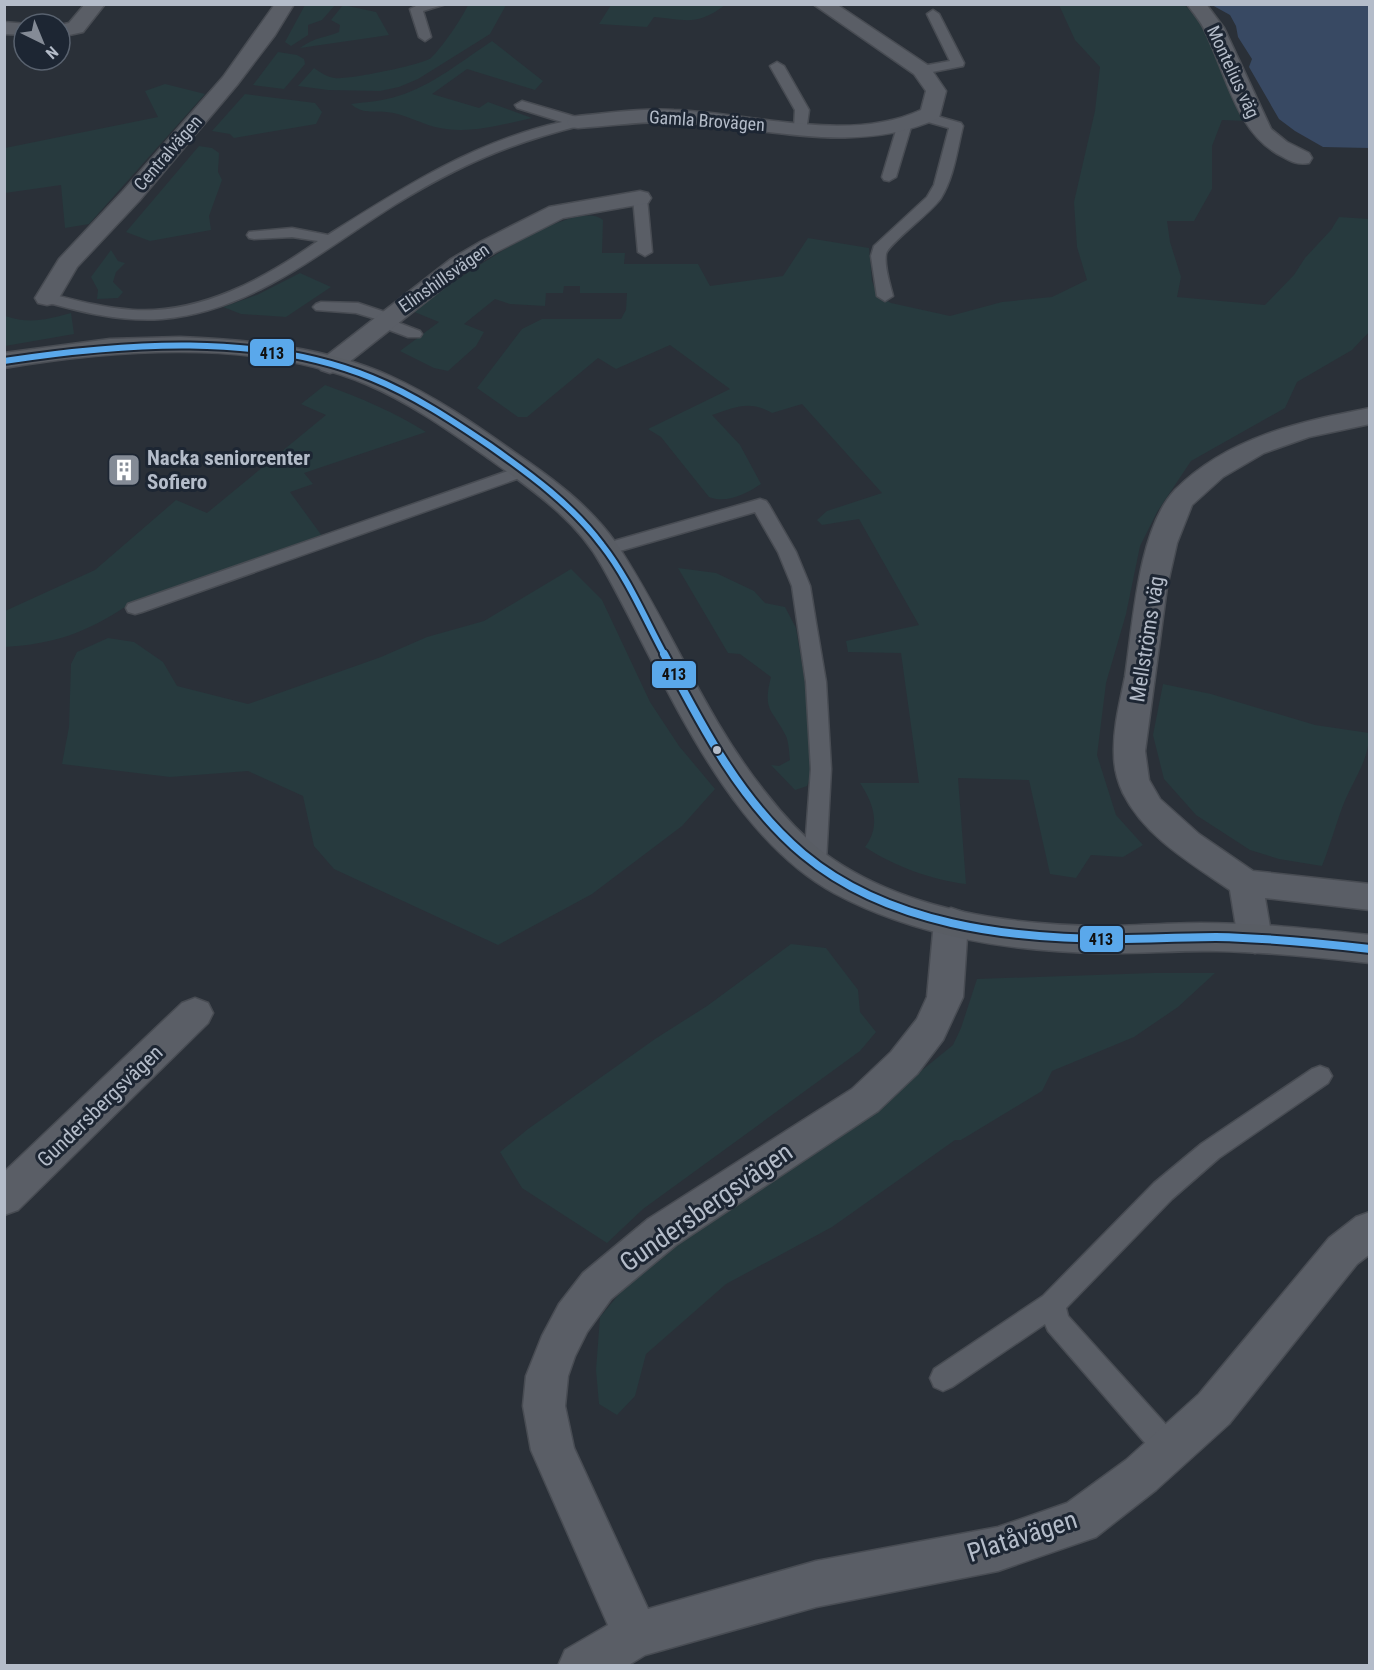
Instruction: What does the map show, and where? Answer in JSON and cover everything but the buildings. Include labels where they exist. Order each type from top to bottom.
[{"type":"street","points":[[72,29],[76,28],[96,4]]},
{"type":"street","name":"Centralvägen","points":[[47,298],[67,264],[131,196],[230,81],[268,31],[285,4]]},
{"type":"street","points":[[822,4],[922,70],[936,91],[931,113],[926,117]]},
{"type":"street","name":"Montelius väg","points":[[1196,4],[1214,28],[1262,133],[1279,147],[1301,158]]},
{"type":"street","name":"Gamla Brovägen","points":[[578,122],[671,116],[801,129],[887,130],[904,127],[926,117]]},
{"type":"street","name":"Elinshillsvägen","points":[[330,365],[459,264],[527,227],[558,213],[640,198]]},
{"type":"street","points":[[4,361],[64,350],[156,343],[247,348],[330,365],[380,381],[458,424],[578,514],[606,549],[667,663],[728,761],[768,819],[815,862],[839,880],[873,897],[951,922],[995,930],[1086,939],[1255,939],[1370,949]]},
{"type":"street","name":"Mellströms väg","points":[[1246,883],[1158,818],[1137,791],[1130,763],[1138,689],[1161,550],[1180,502],[1206,477],[1238,455],[1305,428],[1370,416]]},
{"type":"street","points":[[1255,939],[1246,883],[1370,897]]},
{"type":"street","name":"Gundersbergsvägen","points":[[636,1635],[553,1450],[544,1406],[547,1376],[557,1350],[573,1318],[597,1286],[662,1232],[865,1100],[904,1063],[930,1029],[945,997],[951,922]]},
{"type":"street","name":"Gundersbergsvägen","points":[[4,1198],[195,1013]]},
{"type":"street","name":"Platåvägen","points":[[636,1635],[816,1584],[998,1549],[1080,1521],[1141,1475],[1214,1409],[1343,1251],[1370,1230]]},
{"type":"street","points":[[581,1665],[636,1635]]},
{"type":"lane","points":[[425,37],[416,9],[440,4]]},
{"type":"lane","points":[[922,70],[958,63],[933,14]]},
{"type":"lane","points":[[777,66],[802,110],[801,129]]},
{"type":"lane","points":[[522,105],[578,122]]},
{"type":"lane","points":[[885,296],[878,256],[881,246],[933,200],[941,185],[956,126],[926,117]]},
{"type":"lane","points":[[47,298],[83,307],[140,314],[190,310],[228,297],[283,272],[400,195],[479,152],[523,135],[578,122]]},
{"type":"lane","points":[[889,177],[904,127]]},
{"type":"lane","points":[[640,198],[645,252]]},
{"type":"lane","points":[[254,235],[290,231],[309,233],[330,240]]},
{"type":"lane","points":[[321,308],[358,308],[414,334]]},
{"type":"lane","points":[[135,608],[522,471]]},
{"type":"lane","points":[[606,549],[760,506],[787,552],[801,586],[807,623],[816,682],[821,769],[815,862]]},
{"type":"lane","points":[[943,1378],[1052,1304],[1163,1191],[1202,1158],[1320,1076]]},
{"type":"lane","points":[[1052,1304],[1057,1322],[1169,1449]]},
{"type":"green space","points":[[305,5],[335,5],[322,20],[308,25],[308,35],[291,46],[285,42]]},
{"type":"green space","points":[[343,5],[376,12],[389,35],[300,48],[339,32],[340,25],[331,20]]},
{"type":"green space","points":[[468,5],[506,5],[490,34],[418,79],[399,87],[380,91],[328,90],[298,86],[314,68],[329,77],[342,78],[400,68],[425,61],[440,48]]},
{"type":"green space","points":[[611,5],[725,5],[699,19],[654,17],[647,27],[599,24]]},
{"type":"green space","points":[[1059,5],[1185,5],[1211,36],[1248,121],[1222,120],[1212,146],[1212,189],[1194,221],[1167,221],[1170,242],[1181,277],[1177,297],[1265,305],[1294,275],[1339,217],[1369,219],[1369,332],[1352,350],[1297,382],[1285,408],[1191,461],[1157,512],[1140,546],[1126,614],[1106,683],[1097,755],[1116,815],[1143,845],[1123,857],[1091,855],[1076,878],[1050,874],[1029,780],[958,778],[966,884],[914,871],[865,847],[873,831],[874,815],[869,799],[860,783],[919,783],[901,653],[848,652],[846,641],[919,625],[859,519],[822,525],[817,520],[827,511],[882,493],[802,404],[772,413],[756,407],[742,406],[712,415],[740,445],[761,484],[736,497],[716,499],[709,497],[661,437],[648,429],[730,389],[670,345],[616,369],[598,358],[527,417],[518,417],[477,388],[522,329],[542,319],[621,319],[626,310],[627,293],[580,293],[580,286],[564,286],[563,293],[546,293],[545,306],[510,304],[495,299],[464,324],[484,332],[476,346],[448,371],[434,368],[400,351],[439,322],[412,311],[507,248],[564,220],[587,216],[603,220],[602,253],[625,253],[624,264],[698,264],[710,286],[783,276],[808,238],[869,248],[872,281],[877,295],[891,303],[950,316],[1002,302],[1052,297],[1087,280],[1077,247],[1074,202],[1095,111],[1100,67],[1075,40]]},
{"type":"green space","points":[[492,41],[543,81],[535,90],[467,69],[432,94],[479,108],[488,102],[532,118],[472,130],[447,129],[392,113],[363,111],[351,104],[387,99],[411,92],[447,72]]},
{"type":"green space","points":[[278,52],[297,55],[304,59],[305,64],[284,89],[253,85]]},
{"type":"green space","points":[[165,84],[205,94],[89,224],[65,228],[61,185],[5,193],[5,148],[158,117],[145,91]]},
{"type":"green space","points":[[245,94],[315,103],[322,112],[316,124],[234,138],[230,134],[212,131]]},
{"type":"green space","points":[[199,146],[212,148],[219,153],[218,172],[222,180],[209,216],[211,230],[150,241],[126,232]]},
{"type":"green space","points":[[111,250],[118,261],[125,263],[116,272],[113,282],[123,292],[118,298],[97,299],[98,290],[91,277]]},
{"type":"green space","points":[[300,273],[331,287],[286,317],[241,314],[223,307],[257,295]]},
{"type":"green space","points":[[71,313],[74,334],[5,346],[5,316],[22,320],[38,320]]},
{"type":"green space","points":[[325,385],[377,406],[426,432],[304,473],[313,484],[290,492],[322,536],[128,605],[84,630],[54,640],[5,647],[5,611],[95,570],[176,500],[207,513],[326,415],[301,404]]},
{"type":"green space","points":[[678,568],[716,573],[754,591],[765,603],[785,607],[796,628],[813,732],[814,767],[807,786],[795,790],[771,765],[779,766],[790,760],[786,736],[768,704],[771,677],[740,654],[728,653]]},
{"type":"green space","points":[[571,569],[602,600],[650,702],[679,746],[715,789],[682,826],[592,894],[498,945],[334,869],[314,846],[303,796],[248,771],[170,777],[62,764],[69,727],[71,664],[77,652],[108,638],[134,642],[163,662],[177,686],[248,704],[381,657],[427,637],[484,621]]},
{"type":"green space","points":[[1163,684],[1211,694],[1315,725],[1369,733],[1363,762],[1342,808],[1322,866],[1279,859],[1250,850],[1196,815],[1164,779],[1153,735]]},
{"type":"green space","points":[[791,944],[826,948],[858,990],[860,1012],[876,1032],[860,1051],[643,1209],[607,1243],[522,1188],[500,1152],[528,1129],[655,1039],[707,1006]]},
{"type":"green space","points":[[1215,973],[1178,1007],[1134,1037],[1052,1071],[1042,1091],[961,1140],[955,1140],[832,1227],[726,1284],[646,1354],[635,1396],[617,1415],[599,1404],[596,1370],[600,1317],[639,1270],[685,1235],[797,1165],[878,1106],[953,1045],[977,979]]},
{"type":"water","points":[[1212,5],[1369,5],[1369,148],[1323,147],[1279,119],[1249,67],[1252,59],[1238,37],[1236,26],[1230,15]]},
{"type":"transit line","name":"413","points":[[4,361],[116,347],[191,346],[266,352],[303,358],[362,374],[413,397],[444,416],[536,480],[565,504],[592,532],[615,563],[710,739],[737,781],[768,820],[803,854],[843,882],[872,897],[936,919],[1036,936],[1116,939],[1235,938],[1370,949]]},
{"type":"place","name":"Nacka seniorcenter Sofiero","points":[[124,470]]}]
